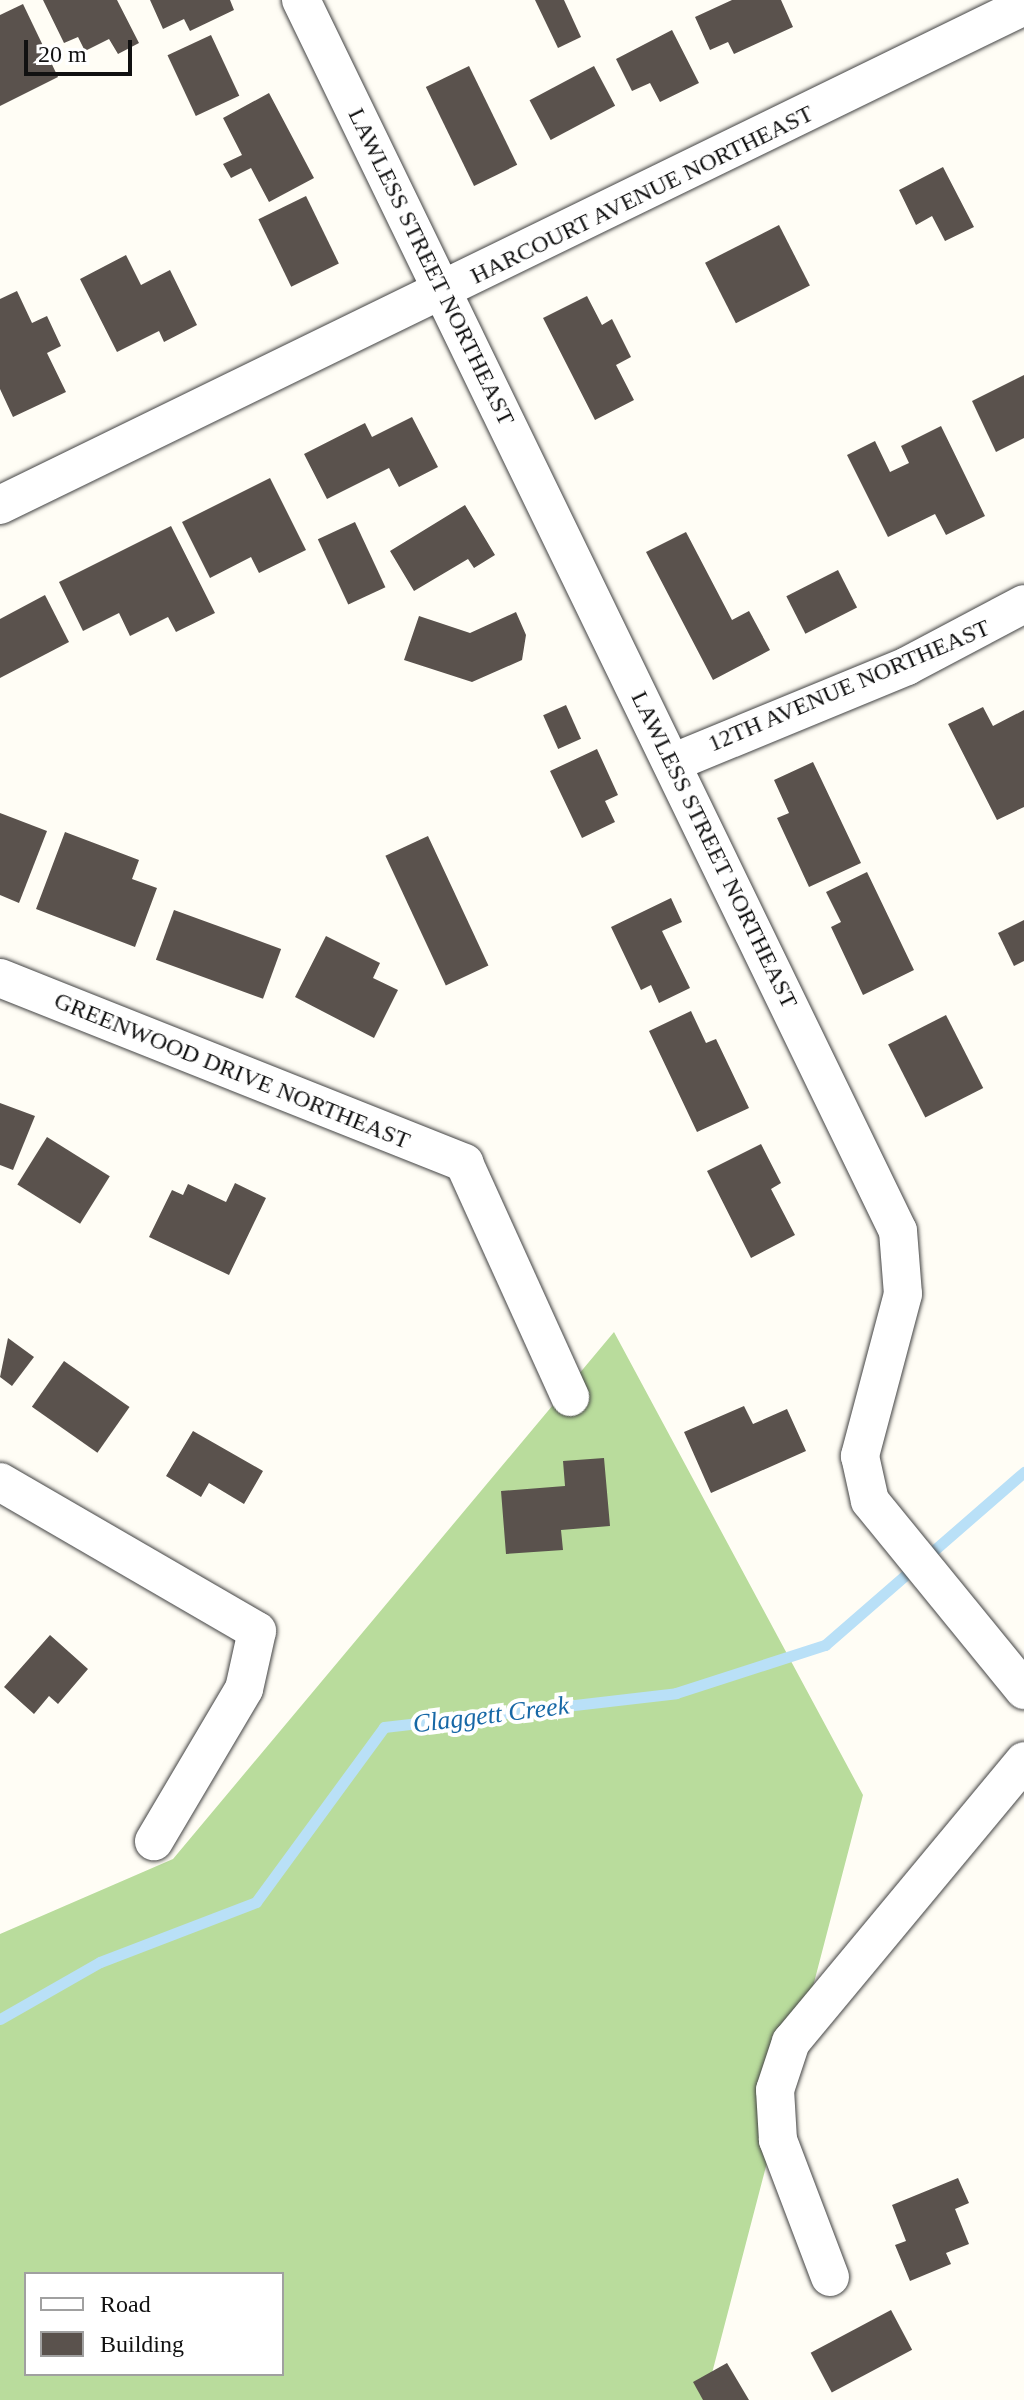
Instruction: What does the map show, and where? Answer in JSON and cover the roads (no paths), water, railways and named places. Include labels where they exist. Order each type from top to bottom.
[{"type":"street","name":"LAWLESS STREET NORTHEAST","points":[[301,0],[898,1231],[903,1294],[860,1456],[862,1481],[881,1520],[1024,1690]]},
{"type":"street","name":"HARCOURT AVENUE NORTHEAST","points":[[0,505],[444,293],[1024,6]]},
{"type":"street","name":"12TH AVENUE NORTHEAST","points":[[672,763],[907,666],[1024,604]]},
{"type":"street","name":"GREENWOOD DRIVE NORTHEAST","points":[[0,978],[464,1163],[570,1397]]},
{"type":"street","points":[[0,1482],[257,1631],[244,1689],[154,1841]]},
{"type":"street","points":[[830,2277],[778,2140],[775,2090],[791,2042],[1024,1761]]},
{"type":"waterway","name":"Claggett Creek","points":[[0,2019],[100,1962],[256,1902],[384,1727],[676,1693],[825,1645],[1024,1472]]}]
